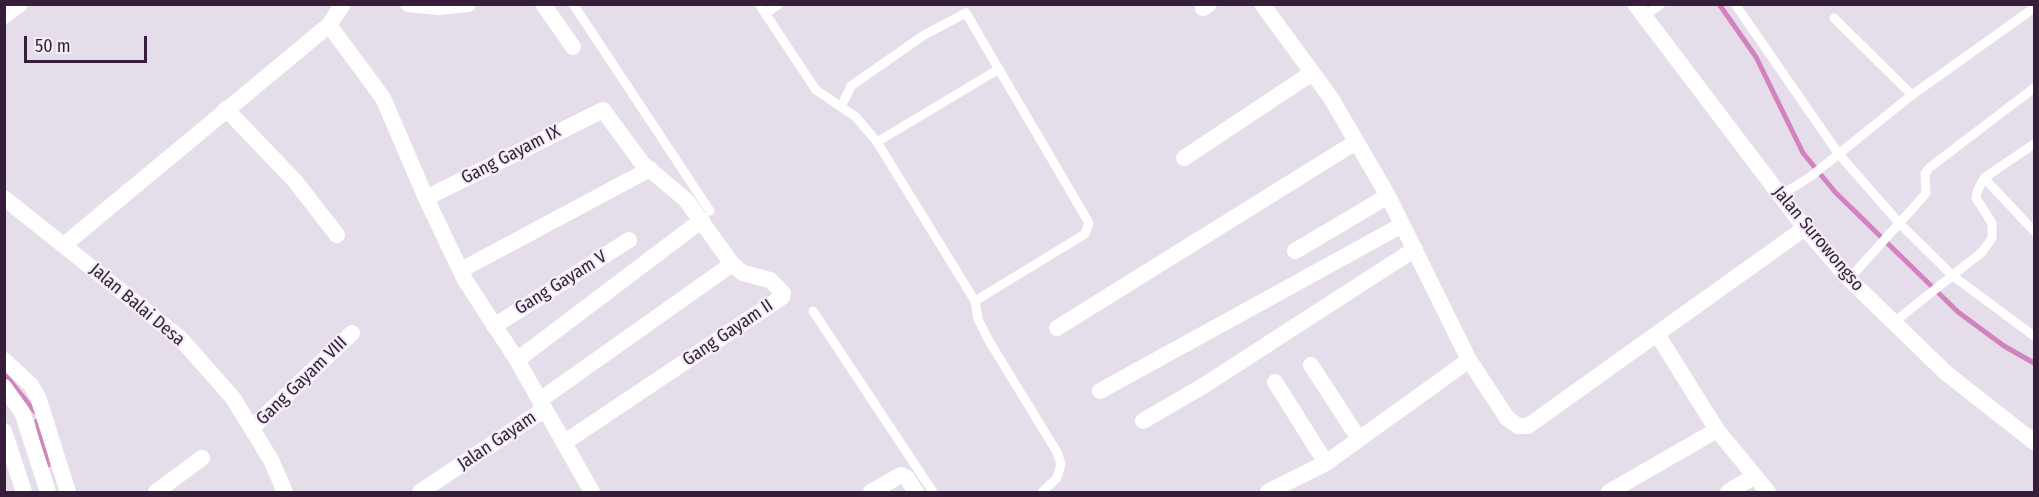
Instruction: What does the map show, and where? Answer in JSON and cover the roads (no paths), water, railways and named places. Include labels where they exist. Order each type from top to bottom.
[{"type":"street","points":[[4,16],[20,4]]},
{"type":"street","points":[[64,245],[329,25],[343,4]]},
{"type":"street","points":[[408,4],[439,7],[468,4]]},
{"type":"street","points":[[543,4],[573,47]]},
{"type":"street","points":[[1262,4],[1331,98],[1388,196],[1469,360],[1507,418],[1518,426],[1528,426],[1806,228]]},
{"type":"street","name":"Jalan Surowongso","points":[[1639,10],[1806,228],[1849,279],[1946,373],[2034,442]]},
{"type":"street","points":[[329,25],[383,98],[426,198],[461,270],[517,360],[592,492]]},
{"type":"street","points":[[1185,158],[1312,73]]},
{"type":"street","points":[[226,109],[295,181],[337,235]]},
{"type":"street","name":"Gang Gayam II","points":[[565,442],[784,295],[770,280],[743,273],[732,264],[706,216],[639,160],[607,113],[603,110],[597,111]]},
{"type":"street","name":"Gang Gayam IX","points":[[426,198],[597,111]]},
{"type":"street","points":[[1057,328],[1356,142]]},
{"type":"street","points":[[461,270],[650,169]]},
{"type":"street","points":[[1295,251],[1388,196]]},
{"type":"street","name":"Jalan Balai Desa","points":[[4,198],[180,338],[233,398],[271,460],[285,492]]},
{"type":"street","points":[[517,360],[706,216]]},
{"type":"street","points":[[1100,391],[1402,225]]},
{"type":"street","name":"Gang Gayam V","points":[[494,326],[629,240]]},
{"type":"street","points":[[1143,421],[1203,386],[1414,249]]},
{"type":"street","name":"Jalan Gayam","points":[[420,492],[732,264]]},
{"type":"street","name":"Gang Gayam VIII","points":[[252,428],[352,333]]},
{"type":"street","points":[[1657,334],[1717,430],[1768,492]]},
{"type":"street","points":[[4,360],[31,385],[38,397],[68,492]]},
{"type":"street","points":[[1268,492],[1326,463],[1469,360]]},
{"type":"street","points":[[1311,365],[1359,439]]},
{"type":"street","points":[[1275,382],[1326,463]]},
{"type":"street","points":[[4,387],[22,412],[48,492]]},
{"type":"street","points":[[1609,492],[1717,430]]},
{"type":"street","points":[[4,431],[24,492]]},
{"type":"street","points":[[156,492],[202,458]]},
{"type":"street","points":[[871,492],[901,475],[907,478],[916,492]]},
{"type":"street","points":[[1728,492],[1755,476]]},
{"type":"lane","points":[[573,4],[706,216]]},
{"type":"lane","points":[[759,4],[816,90],[856,117],[877,142],[975,301],[978,319],[988,341],[1058,452],[1061,464],[1057,478],[1042,492]]},
{"type":"lane","points":[[765,14],[779,4]]},
{"type":"lane","points":[[961,4],[1089,223],[1085,234],[975,301]]},
{"type":"lane","points":[[1639,10],[1660,4]]},
{"type":"lane","points":[[1735,4],[1839,153],[1900,224],[1950,278],[2034,336]]},
{"type":"lane","points":[[1781,195],[1810,177],[1912,94],[2034,8]]},
{"type":"lane","points":[[841,107],[851,86],[924,35],[966,13]]},
{"type":"lane","points":[[1834,18],[1912,94]]},
{"type":"lane","points":[[877,142],[999,69]]},
{"type":"lane","points":[[1849,279],[1926,193],[1924,180],[1929,168],[2034,88]]},
{"type":"lane","points":[[1893,323],[1930,296],[1982,252],[1992,238],[1992,223],[1976,198],[1984,178],[2034,144]]},
{"type":"lane","points":[[1984,178],[2034,231]]},
{"type":"lane","points":[[813,311],[933,492]]},
{"type":"waterway","points":[[1719,4],[1756,57],[1803,153],[1835,192],[1958,312],[2004,346],[2034,363]]},
{"type":"waterway","points":[[4,373],[35,412]]},
{"type":"waterway","points":[[37,421],[48,465]]}]
